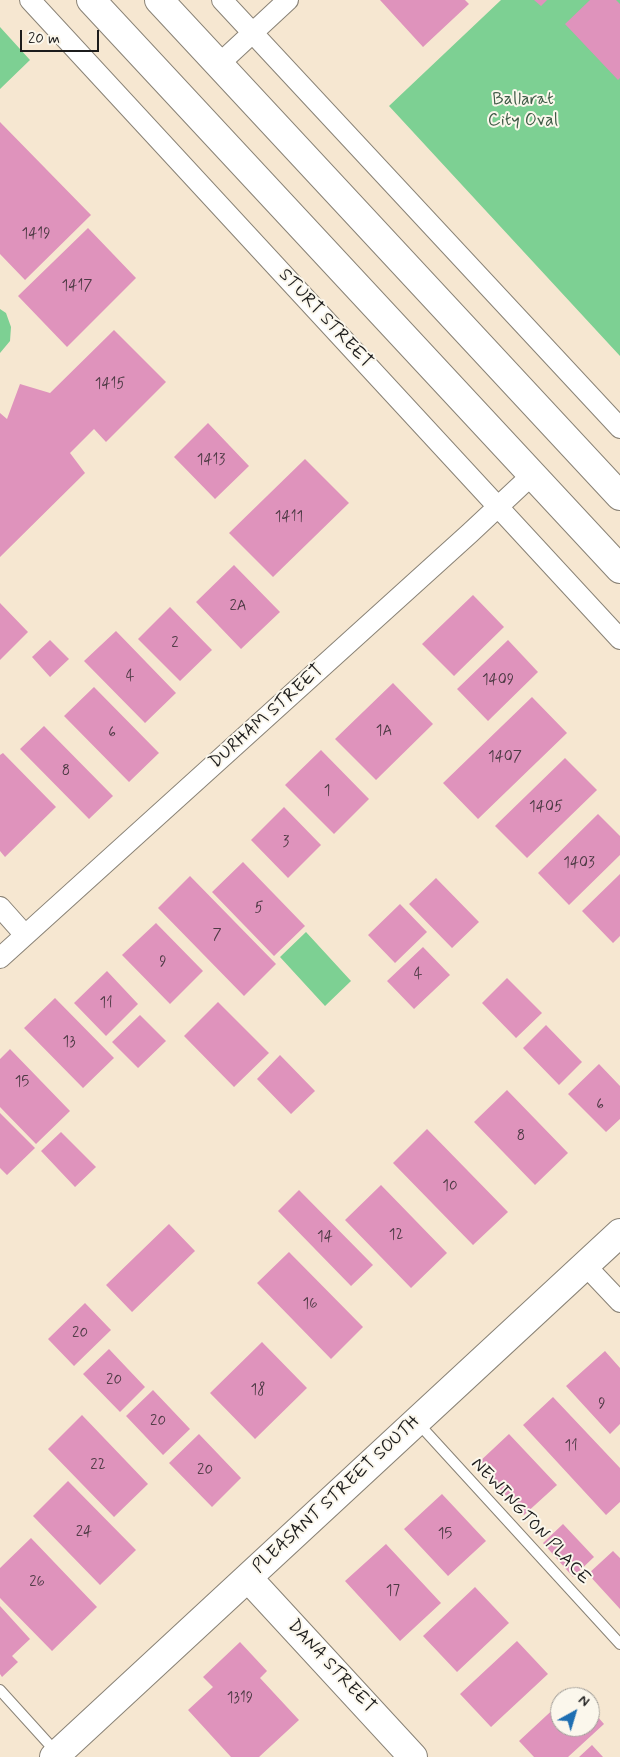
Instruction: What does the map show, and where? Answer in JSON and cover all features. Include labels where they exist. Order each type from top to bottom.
[{"type":"main road","points":[[91,0],[620,570]]},
{"type":"main road","points":[[159,0],[620,496]]},
{"type":"main road","name":"PLEASANT STREET SOUTH","points":[[62,1754],[248,1578],[620,1233]]},
{"type":"main road","name":"DANA STREET","points":[[248,1578],[413,1757]]},
{"type":"street","name":"STURT STREET","points":[[30,0],[620,639]]},
{"type":"street","points":[[222,0],[620,428]]},
{"type":"street","points":[[218,65],[288,0]]},
{"type":"street","name":"DURHAM STREET","points":[[0,958],[532,474]]},
{"type":"street","points":[[0,907],[25,935]]},
{"type":"street","points":[[586,1265],[620,1302]]},
{"type":"lane","name":"NEWINGTON PLACE","points":[[416,1422],[620,1644]]},
{"type":"lane","points":[[0,1690],[62,1754]]},
{"type":"green space","name":"Ballarat City Oval","points":[[501,0],[620,0],[620,356],[389,106]]},
{"type":"green space","points":[[0,27],[30,60],[0,89]]},
{"type":"green space","points":[[0,309],[6,313],[11,327],[10,341],[0,353]]},
{"type":"green space","points":[[306,932],[351,981],[325,1006],[280,957]]},
{"type":"building","points":[[380,0],[465,0],[469,4],[423,47]]},
{"type":"building","points":[[534,0],[547,0],[541,6]]},
{"type":"building","points":[[590,0],[616,0],[620,4],[620,78],[618,80],[565,24]]},
{"type":"building","points":[[0,122],[91,215],[25,280],[0,254]]},
{"type":"building","points":[[88,228],[136,278],[67,347],[18,296]]},
{"type":"building","points":[[114,330],[166,382],[106,442],[94,429],[70,453],[85,473],[0,557],[0,413],[7,419],[20,384],[50,393]]},
{"type":"building","points":[[208,423],[249,466],[215,499],[174,457]]},
{"type":"building","points":[[305,459],[349,503],[273,577],[229,533]]},
{"type":"building","points":[[234,565],[280,612],[241,649],[196,602]]},
{"type":"building","points":[[473,595],[504,627],[454,676],[422,644]]},
{"type":"building","points":[[0,603],[28,632],[0,660]]},
{"type":"building","points":[[170,607],[212,650],[180,681],[138,639]]},
{"type":"building","points":[[116,631],[176,693],[145,723],[84,661]]},
{"type":"building","points":[[50,640],[69,659],[50,677],[32,657]]},
{"type":"building","points":[[508,640],[538,672],[488,721],[457,689]]},
{"type":"building","points":[[393,683],[433,724],[376,780],[335,739]]},
{"type":"building","points":[[94,687],[159,753],[129,782],[64,716]]},
{"type":"building","points":[[532,697],[567,733],[478,819],[443,783]]},
{"type":"building","points":[[44,726],[113,796],[89,819],[20,749]]},
{"type":"building","points":[[321,750],[369,799],[334,834],[285,785]]},
{"type":"building","points":[[3,753],[56,807],[5,857],[0,851],[0,755]]},
{"type":"building","points":[[565,758],[597,790],[527,858],[495,826]]},
{"type":"building","points":[[284,807],[321,845],[288,878],[251,840]]},
{"type":"building","points":[[598,814],[620,836],[620,855],[569,905],[538,873]]},
{"type":"building","points":[[243,862],[305,926],[274,956],[212,892]]},
{"type":"building","points":[[620,874],[620,936],[613,943],[582,911]]},
{"type":"building","points":[[190,876],[276,964],[244,996],[158,908]]},
{"type":"building","points":[[436,878],[479,922],[452,948],[409,904]]},
{"type":"building","points":[[400,904],[427,932],[395,963],[368,935]]},
{"type":"building","points":[[156,923],[203,971],[170,1004],[122,955]]},
{"type":"building","points":[[423,947],[450,975],[414,1009],[387,981]]},
{"type":"building","points":[[107,971],[138,1004],[106,1036],[74,1003]]},
{"type":"building","points":[[507,978],[542,1013],[516,1038],[482,1003]]},
{"type":"building","points":[[55,998],[114,1058],[83,1088],[24,1028]]},
{"type":"building","points":[[218,1002],[269,1053],[234,1087],[184,1036]]},
{"type":"building","points":[[140,1015],[166,1041],[138,1068],[112,1042]]},
{"type":"building","points":[[546,1025],[582,1062],[559,1085],[523,1048]]},
{"type":"building","points":[[10,1049],[70,1111],[36,1144],[0,1107],[0,1059]]},
{"type":"building","points":[[280,1055],[315,1091],[291,1114],[257,1079]]},
{"type":"building","points":[[599,1064],[620,1086],[620,1119],[606,1132],[568,1094]]},
{"type":"building","points":[[507,1090],[568,1153],[535,1185],[474,1122]]},
{"type":"building","points":[[0,1113],[35,1148],[7,1175],[0,1168]]},
{"type":"building","points":[[427,1129],[508,1212],[473,1245],[393,1163]]},
{"type":"building","points":[[61,1132],[96,1167],[75,1187],[41,1151]]},
{"type":"building","points":[[381,1185],[447,1253],[411,1288],[345,1220]]},
{"type":"building","points":[[299,1190],[373,1265],[351,1286],[278,1211]]},
{"type":"building","points":[[169,1224],[195,1251],[132,1312],[106,1285]]},
{"type":"building","points":[[289,1252],[363,1327],[331,1359],[257,1283]]},
{"type":"building","points":[[85,1303],[111,1330],[74,1366],[48,1339]]},
{"type":"building","points":[[262,1342],[307,1388],[255,1439],[210,1393]]},
{"type":"building","points":[[109,1349],[145,1387],[120,1412],[83,1374]]},
{"type":"building","points":[[605,1351],[620,1368],[620,1424],[610,1434],[566,1386]]},
{"type":"building","points":[[153,1390],[190,1429],[163,1455],[126,1416]]},
{"type":"building","points":[[553,1397],[620,1468],[620,1502],[606,1515],[523,1425]]},
{"type":"building","points":[[82,1415],[148,1484],[114,1517],[48,1449]]},
{"type":"building","points":[[199,1434],[241,1478],[212,1507],[169,1463]]},
{"type":"building","points":[[509,1434],[557,1485],[524,1515],[477,1464]]},
{"type":"building","points":[[68,1481],[136,1550],[100,1585],[33,1516]]},
{"type":"building","points":[[442,1494],[486,1541],[448,1576],[404,1529]]},
{"type":"building","points":[[563,1524],[594,1557],[573,1577],[543,1543]]},
{"type":"building","points":[[31,1538],[97,1607],[52,1651],[0,1598],[0,1568]]},
{"type":"building","points":[[386,1544],[441,1603],[400,1641],[345,1581]]},
{"type":"building","points":[[613,1551],[620,1558],[620,1609],[588,1574]]},
{"type":"building","points":[[475,1587],[509,1623],[457,1672],[423,1636]]},
{"type":"building","points":[[0,1606],[30,1639],[12,1656],[18,1662],[2,1677],[0,1674]]},
{"type":"building","points":[[517,1641],[548,1674],[491,1727],[460,1694]]},
{"type":"building","points":[[240,1642],[267,1671],[260,1678],[299,1720],[259,1757],[231,1757],[188,1710],[213,1687],[203,1677]]},
{"type":"building","points":[[550,1712],[550,1737],[590,1737],[568,1757],[534,1757],[519,1741]]},
{"type":"building","points":[[600,1719],[604,1724],[600,1728]]},
{"type":"building","points":[[592,1745],[603,1757],[579,1757]]}]
